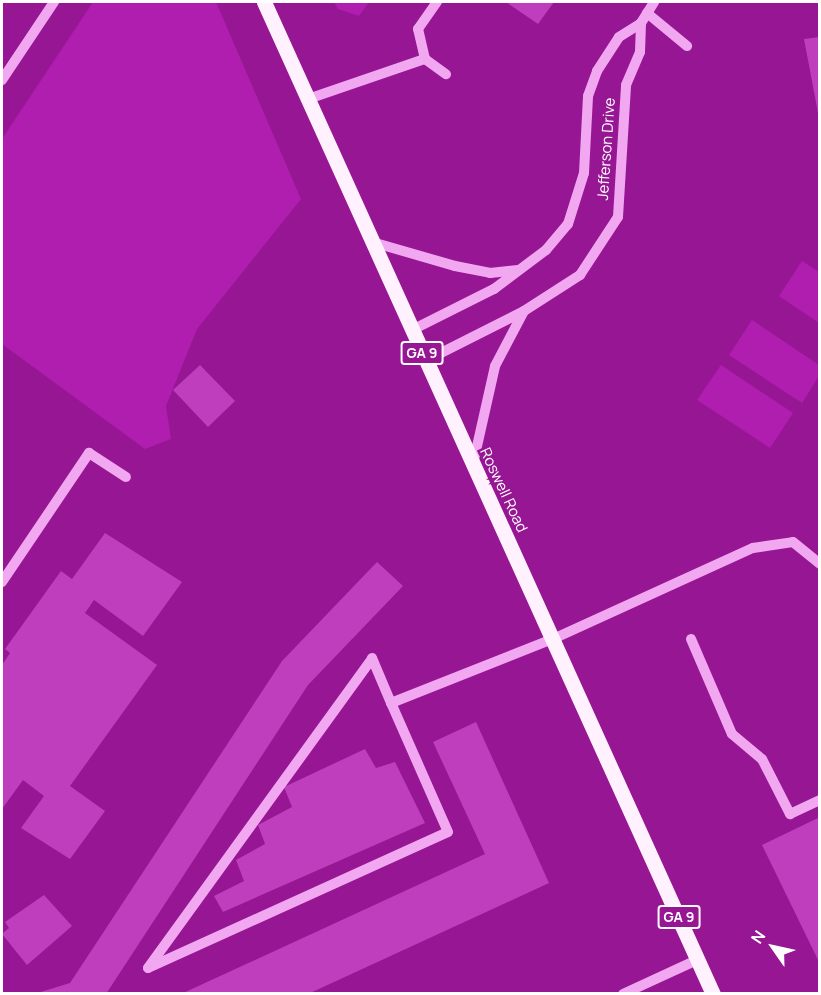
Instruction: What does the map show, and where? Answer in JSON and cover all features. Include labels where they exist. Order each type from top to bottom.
[{"type":"main road","name":"Roswell Road","points":[[264,2],[425,361],[714,993]]},
{"type":"street","points":[[2,80],[54,2]]},
{"type":"street","points":[[437,2],[418,29],[425,59],[446,74]]},
{"type":"street","name":"Jefferson Drive","points":[[412,330],[466,307],[519,270],[568,224],[584,173],[594,79],[619,37],[640,23],[654,2]]},
{"type":"street","points":[[647,13],[687,46]]},
{"type":"street","name":"Jefferson Drive","points":[[425,361],[524,311],[580,275],[618,217],[626,85],[640,52],[640,23]]},
{"type":"street","points":[[308,99],[425,59]]},
{"type":"street","points":[[372,242],[467,268],[519,270]]},
{"type":"street","name":"Jefferson Drive","points":[[473,464],[495,366],[524,311]]},
{"type":"street","points":[[2,582],[89,453],[126,477]]},
{"type":"street","points":[[391,703],[553,639],[753,548],[793,542],[819,564]]},
{"type":"street","points":[[691,639],[732,734],[762,759],[790,814],[819,800]]},
{"type":"street","points":[[372,658],[391,703],[448,832],[148,968],[372,658]]},
{"type":"street","points":[[623,993],[699,959]]},
{"type":"shaded area","points":[[93,2],[216,2],[301,199],[197,329],[166,406],[171,439],[145,449],[2,344],[2,139]]},
{"type":"shaded area","points":[[334,2],[369,2],[359,16],[338,9]]},
{"type":"shaded area","points":[[802,261],[819,272],[819,323],[779,296]]},
{"type":"shaded area","points":[[752,320],[819,365],[819,376],[802,403],[729,355]]},
{"type":"shaded area","points":[[721,365],[793,413],[770,448],[697,400]]},
{"type":"building","points":[[506,2],[554,2],[538,24]]},
{"type":"building","points":[[820,37],[820,113],[818,113],[804,39]]},
{"type":"building","points":[[200,365],[235,401],[208,427],[173,390]]},
{"type":"building","points":[[105,533],[182,582],[143,636],[94,600],[85,613],[157,665],[70,786],[105,811],[70,859],[21,828],[44,796],[23,780],[2,809],[2,665],[10,653],[5,649],[61,571],[72,579]]},
{"type":"building","points":[[377,562],[403,586],[308,685],[106,994],[34,994],[70,983],[282,661]]},
{"type":"building","points":[[476,722],[549,883],[308,994],[181,994],[485,854],[433,742]]},
{"type":"building","points":[[365,749],[376,768],[395,762],[425,823],[223,912],[214,896],[244,881],[236,860],[265,844],[258,825],[292,807],[284,787]]},
{"type":"building","points":[[820,817],[820,964],[762,845]]},
{"type":"building","points":[[44,895],[72,926],[27,965],[2,934],[9,928],[5,922]]}]
